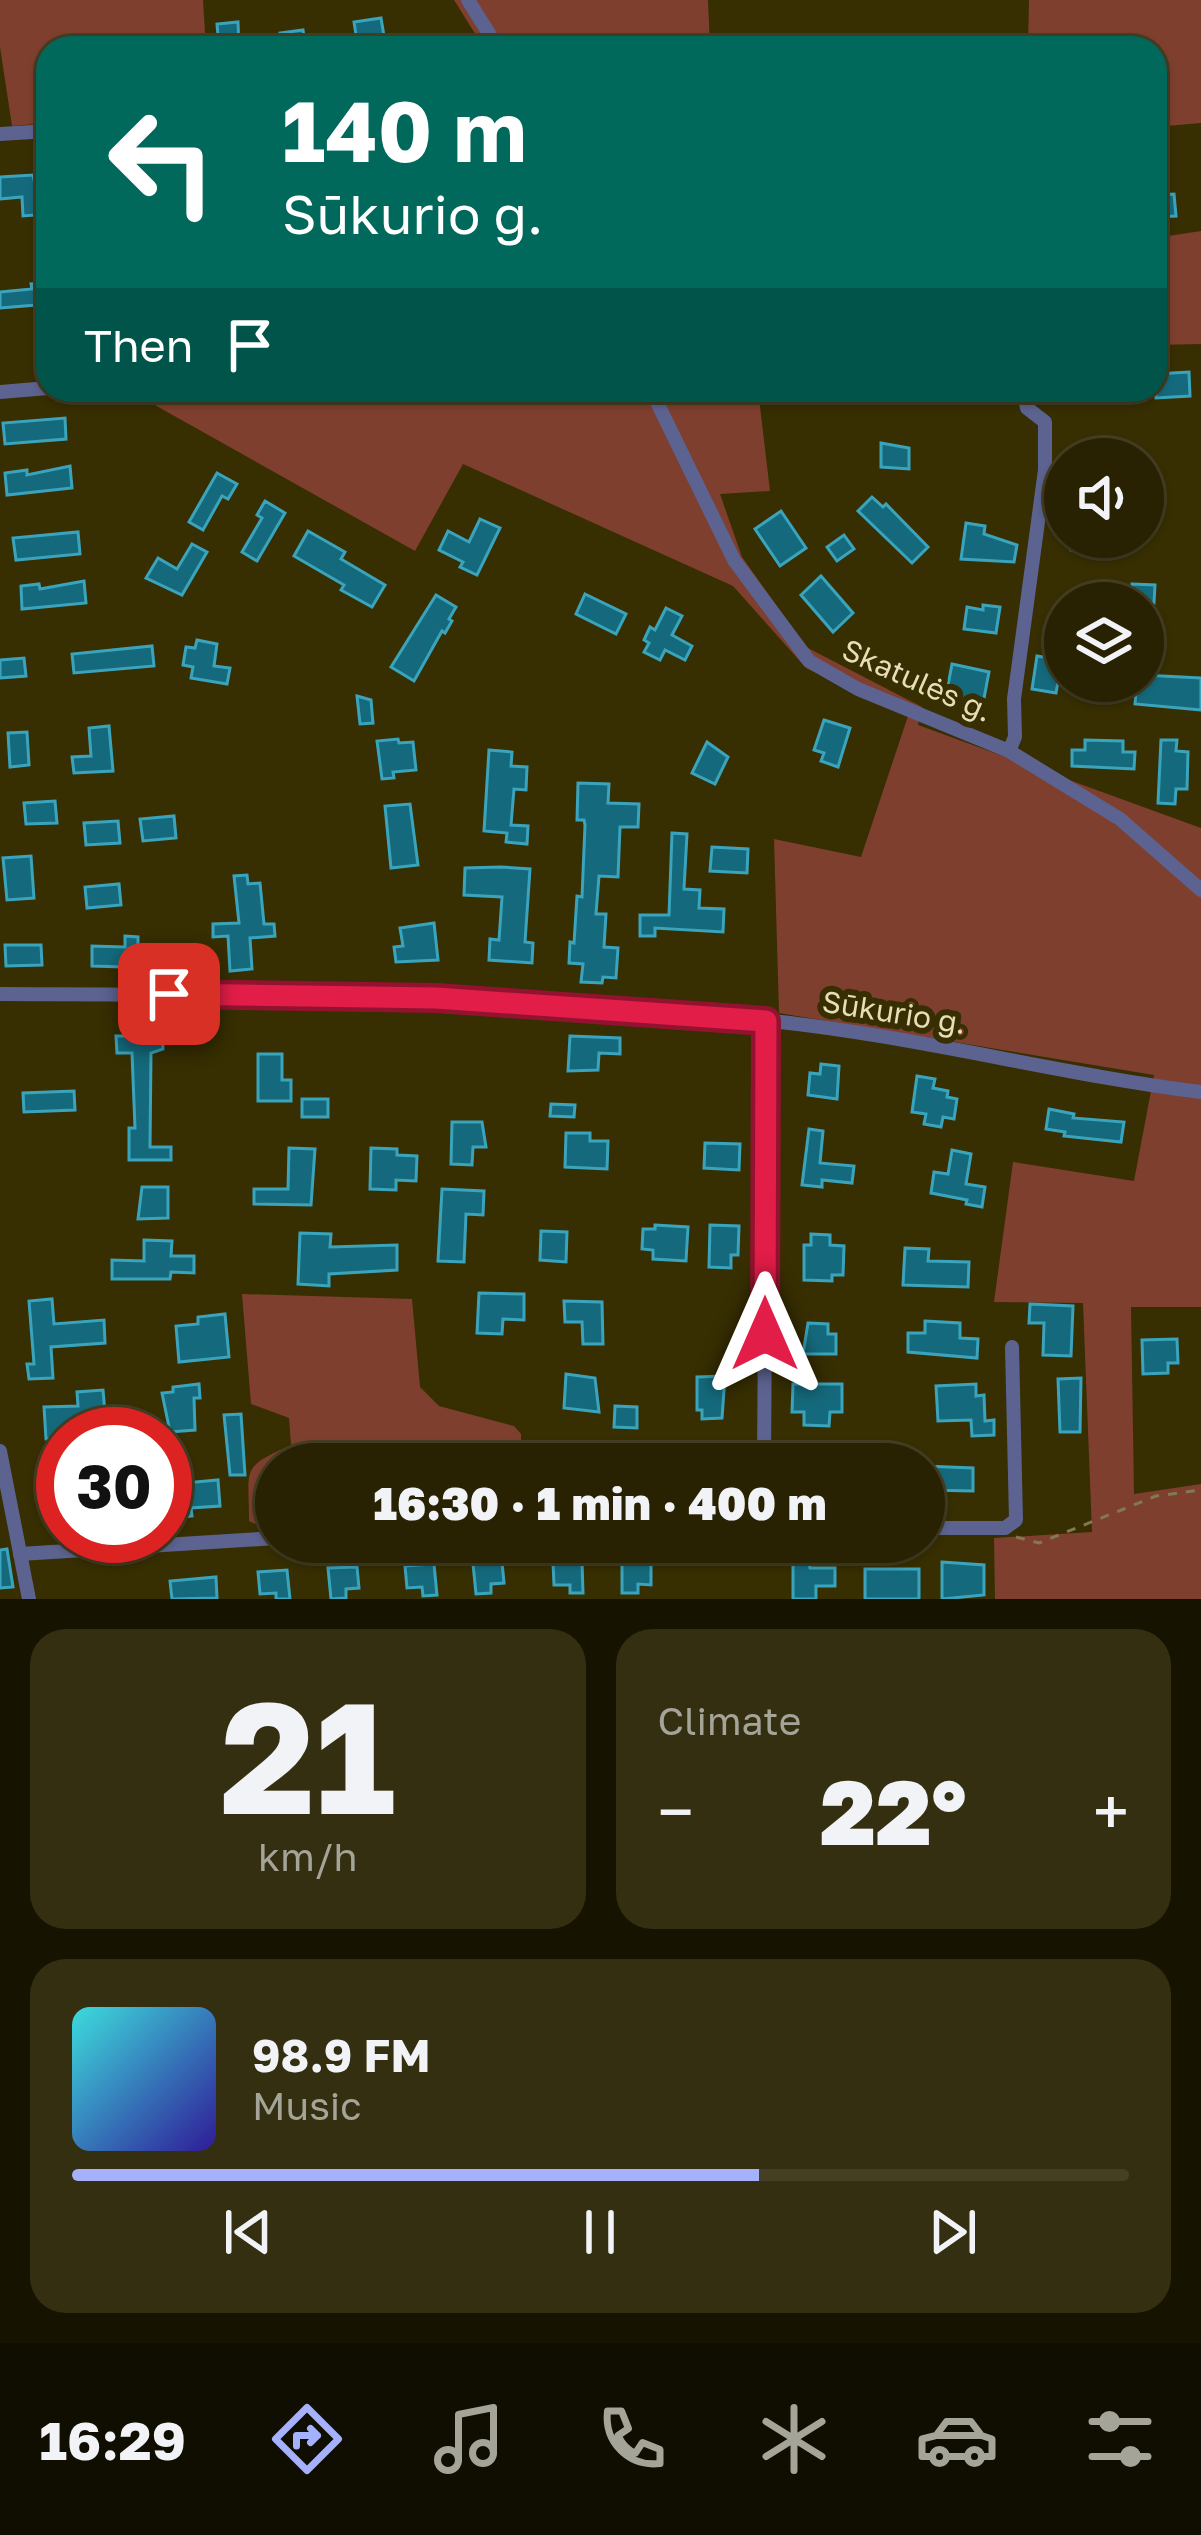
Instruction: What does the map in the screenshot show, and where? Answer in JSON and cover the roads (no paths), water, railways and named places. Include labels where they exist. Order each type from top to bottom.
[{"type":"street","points":[[468,0],[490,36]]},
{"type":"street","points":[[0,134],[36,132]]},
{"type":"street","points":[[0,392],[36,389]]},
{"type":"street","name":"Skatulės g.","points":[[657,402],[734,560],[809,661],[858,689],[1010,751],[1120,819],[1201,890]]},
{"type":"street","points":[[1010,751],[1045,470],[1045,422],[1026,402]]},
{"type":"street","name":"Sūkurio g.","points":[[0,994],[380,995],[766,1021],[844,1030],[1201,1092]]},
{"type":"street","points":[[764,1443],[766,1021]]},
{"type":"street","points":[[945,1528],[1005,1528],[1016,1520],[1012,1346]]},
{"type":"street","points":[[0,1451],[29,1599]]},
{"type":"street","points":[[20,1554],[255,1539]]}]
